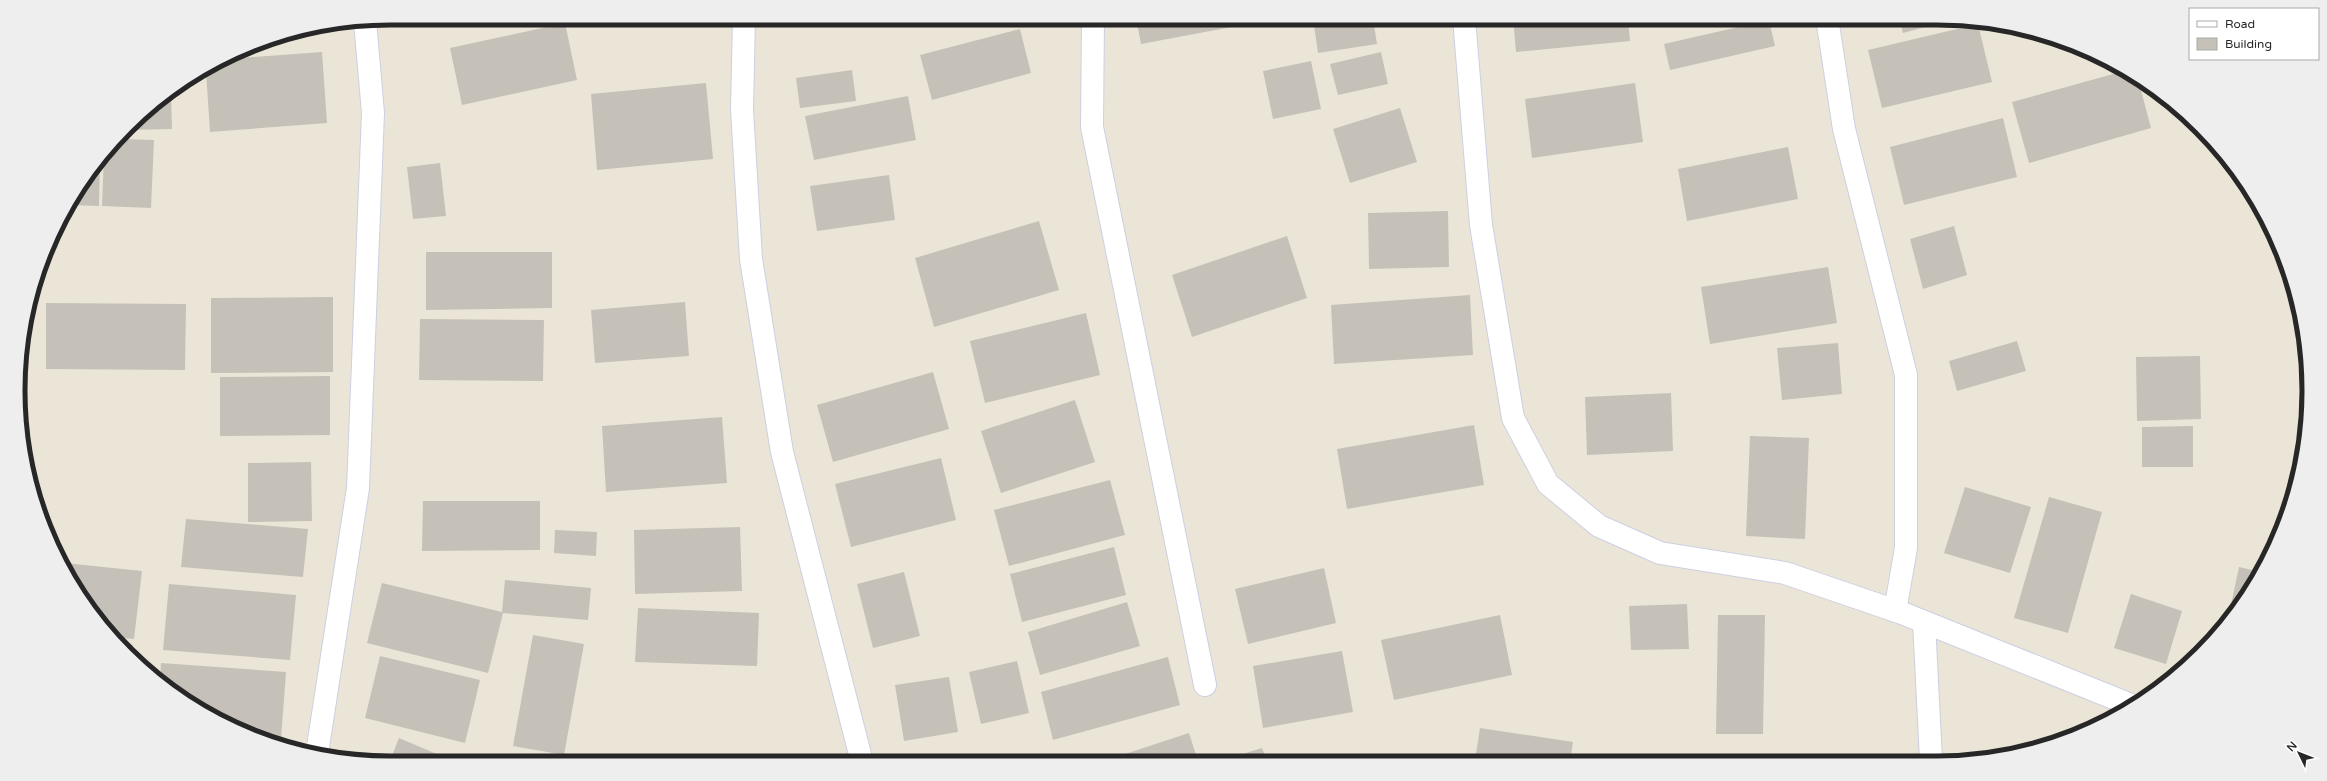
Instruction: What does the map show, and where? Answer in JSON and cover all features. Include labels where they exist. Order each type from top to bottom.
[{"type":"street","points":[[744,25],[742,110],[752,266],[782,452],[860,756]]},
{"type":"street","points":[[1093,25],[1092,127],[1205,685]]},
{"type":"street","points":[[1465,25],[1481,225],[1513,418],[1548,484],[1600,526],[1660,553],[1785,573],[1924,622],[2126,703]]},
{"type":"street","points":[[1828,25],[1844,129],[1906,375],[1906,548],[1895,611]]},
{"type":"street","points":[[318,749],[358,488],[374,114],[366,26]]},
{"type":"street","points":[[1924,622],[1932,756]]},
{"type":"building","points":[[556,25],[565,25],[577,80],[462,105],[450,48]]},
{"type":"building","points":[[1137,25],[1242,25],[1141,44]]},
{"type":"building","points":[[1314,25],[1374,25],[1377,44],[1318,53]]},
{"type":"building","points":[[1514,25],[1629,25],[1630,41],[1516,52]]},
{"type":"building","points":[[1747,25],[1770,25],[1775,46],[1670,70],[1664,44]]},
{"type":"building","points":[[1901,25],[1933,25],[1903,33]]},
{"type":"building","points":[[1967,27],[1979,28],[1992,82],[1882,108],[1868,50]]},
{"type":"building","points":[[1020,29],[1031,73],[932,100],[920,55]]},
{"type":"building","points":[[322,52],[327,123],[210,132],[206,75],[240,58]]},
{"type":"building","points":[[1381,52],[1388,84],[1338,95],[1330,64]]},
{"type":"building","points":[[1311,61],[1321,109],[1273,119],[1263,71]]},
{"type":"building","points":[[852,70],[856,101],[800,108],[796,78]]},
{"type":"building","points":[[2117,73],[2140,87],[2151,128],[2029,163],[2012,102]]},
{"type":"building","points":[[706,83],[713,159],[597,170],[591,94]]},
{"type":"building","points":[[1635,83],[1643,142],[1532,158],[1525,99]]},
{"type":"building","points":[[908,96],[916,140],[814,160],[805,116]]},
{"type":"building","points":[[171,99],[172,129],[134,130]]},
{"type":"building","points":[[1400,108],[1417,162],[1350,183],[1333,129]]},
{"type":"building","points":[[2003,118],[2017,177],[1904,205],[1890,147]]},
{"type":"building","points":[[126,139],[154,140],[151,208],[102,206],[104,165]]},
{"type":"building","points":[[1788,147],[1798,199],[1687,221],[1678,169]]},
{"type":"building","points":[[440,163],[446,216],[413,219],[407,167]]},
{"type":"building","points":[[100,170],[99,206],[76,205]]},
{"type":"building","points":[[889,175],[895,220],[817,231],[810,186]]},
{"type":"building","points":[[1448,211],[1449,267],[1369,269],[1368,213]]},
{"type":"building","points":[[1039,221],[1059,290],[934,327],[915,258]]},
{"type":"building","points":[[1954,226],[1967,275],[1923,289],[1910,239]]},
{"type":"building","points":[[1287,236],[1307,298],[1192,337],[1172,275]]},
{"type":"building","points":[[426,252],[552,252],[552,308],[426,310]]},
{"type":"building","points":[[1828,267],[1837,323],[1710,344],[1701,287]]},
{"type":"building","points":[[1470,295],[1473,355],[1334,364],[1331,305]]},
{"type":"building","points":[[333,297],[333,372],[211,373],[211,298]]},
{"type":"building","points":[[685,302],[689,356],[595,363],[591,310]]},
{"type":"building","points":[[46,303],[186,304],[185,370],[46,369]]},
{"type":"building","points":[[1086,313],[1100,375],[985,403],[970,341]]},
{"type":"building","points":[[420,319],[544,320],[543,381],[419,380]]},
{"type":"building","points":[[2017,341],[2026,371],[1957,391],[1949,361]]},
{"type":"building","points":[[1838,343],[1842,394],[1782,400],[1777,348]]},
{"type":"building","points":[[2200,356],[2201,419],[2137,421],[2136,357]]},
{"type":"building","points":[[933,372],[949,429],[833,462],[817,405]]},
{"type":"building","points":[[330,376],[330,435],[220,436],[220,377]]},
{"type":"building","points":[[1671,393],[1673,451],[1587,455],[1585,397]]},
{"type":"building","points":[[1075,400],[1095,462],[1001,493],[981,431]]},
{"type":"building","points":[[722,417],[727,483],[606,492],[602,426]]},
{"type":"building","points":[[1474,425],[1484,485],[1347,509],[1337,449]]},
{"type":"building","points":[[2193,426],[2193,467],[2142,467],[2142,427]]},
{"type":"building","points":[[1750,436],[1809,438],[1805,539],[1746,536]]},
{"type":"building","points":[[941,458],[956,520],[851,547],[835,484]]},
{"type":"building","points":[[311,462],[312,521],[248,522],[248,463]]},
{"type":"building","points":[[1110,480],[1125,535],[1009,566],[994,510]]},
{"type":"building","points":[[1965,487],[2031,507],[2010,573],[1944,553]]},
{"type":"building","points":[[2049,497],[2102,512],[2068,633],[2014,618]]},
{"type":"building","points":[[423,501],[540,501],[540,550],[422,551]]},
{"type":"building","points":[[186,519],[308,529],[303,577],[181,567]]},
{"type":"building","points":[[740,527],[742,591],[635,594],[634,530]]},
{"type":"building","points":[[555,530],[597,532],[596,556],[554,553]]},
{"type":"building","points":[[1114,547],[1126,595],[1022,622],[1010,574]]},
{"type":"building","points":[[69,563],[142,571],[134,639],[122,638],[116,631],[87,594]]},
{"type":"building","points":[[2239,567],[2254,570],[2240,594],[2231,607]]},
{"type":"building","points":[[1324,568],[1336,623],[1248,644],[1235,589]]},
{"type":"building","points":[[904,572],[920,636],[873,648],[857,584]]},
{"type":"building","points":[[505,580],[591,588],[588,620],[503,613],[488,673],[367,643],[382,583],[502,612]]},
{"type":"building","points":[[169,584],[296,595],[290,660],[163,650]]},
{"type":"building","points":[[2131,594],[2182,611],[2166,664],[2114,648]]},
{"type":"building","points":[[1127,602],[1140,646],[1040,675],[1028,632]]},
{"type":"building","points":[[1687,604],[1689,649],[1631,650],[1629,606]]},
{"type":"building","points":[[638,608],[759,613],[757,666],[635,662]]},
{"type":"building","points":[[1500,615],[1512,675],[1394,700],[1381,640]]},
{"type":"building","points":[[1718,615],[1765,615],[1763,734],[1716,734]]},
{"type":"building","points":[[533,635],[584,644],[564,755],[513,746]]},
{"type":"building","points":[[128,645],[133,645],[133,650]]},
{"type":"building","points":[[1342,651],[1353,712],[1263,728],[1253,666]]},
{"type":"building","points":[[380,656],[480,680],[465,743],[365,718]]},
{"type":"building","points":[[1168,657],[1180,705],[1053,740],[1041,692]]},
{"type":"building","points":[[1017,661],[1029,713],[981,724],[969,672]]},
{"type":"building","points":[[161,663],[286,672],[281,739],[251,728],[208,707],[187,694],[160,674]]},
{"type":"building","points":[[949,677],[958,732],[904,741],[895,685]]},
{"type":"building","points":[[1480,728],[1573,742],[1571,756],[1476,756]]},
{"type":"building","points":[[1189,733],[1196,756],[1126,756],[1125,754]]},
{"type":"building","points":[[399,738],[441,756],[392,756]]},
{"type":"building","points":[[1262,748],[1265,756],[1236,756]]}]
